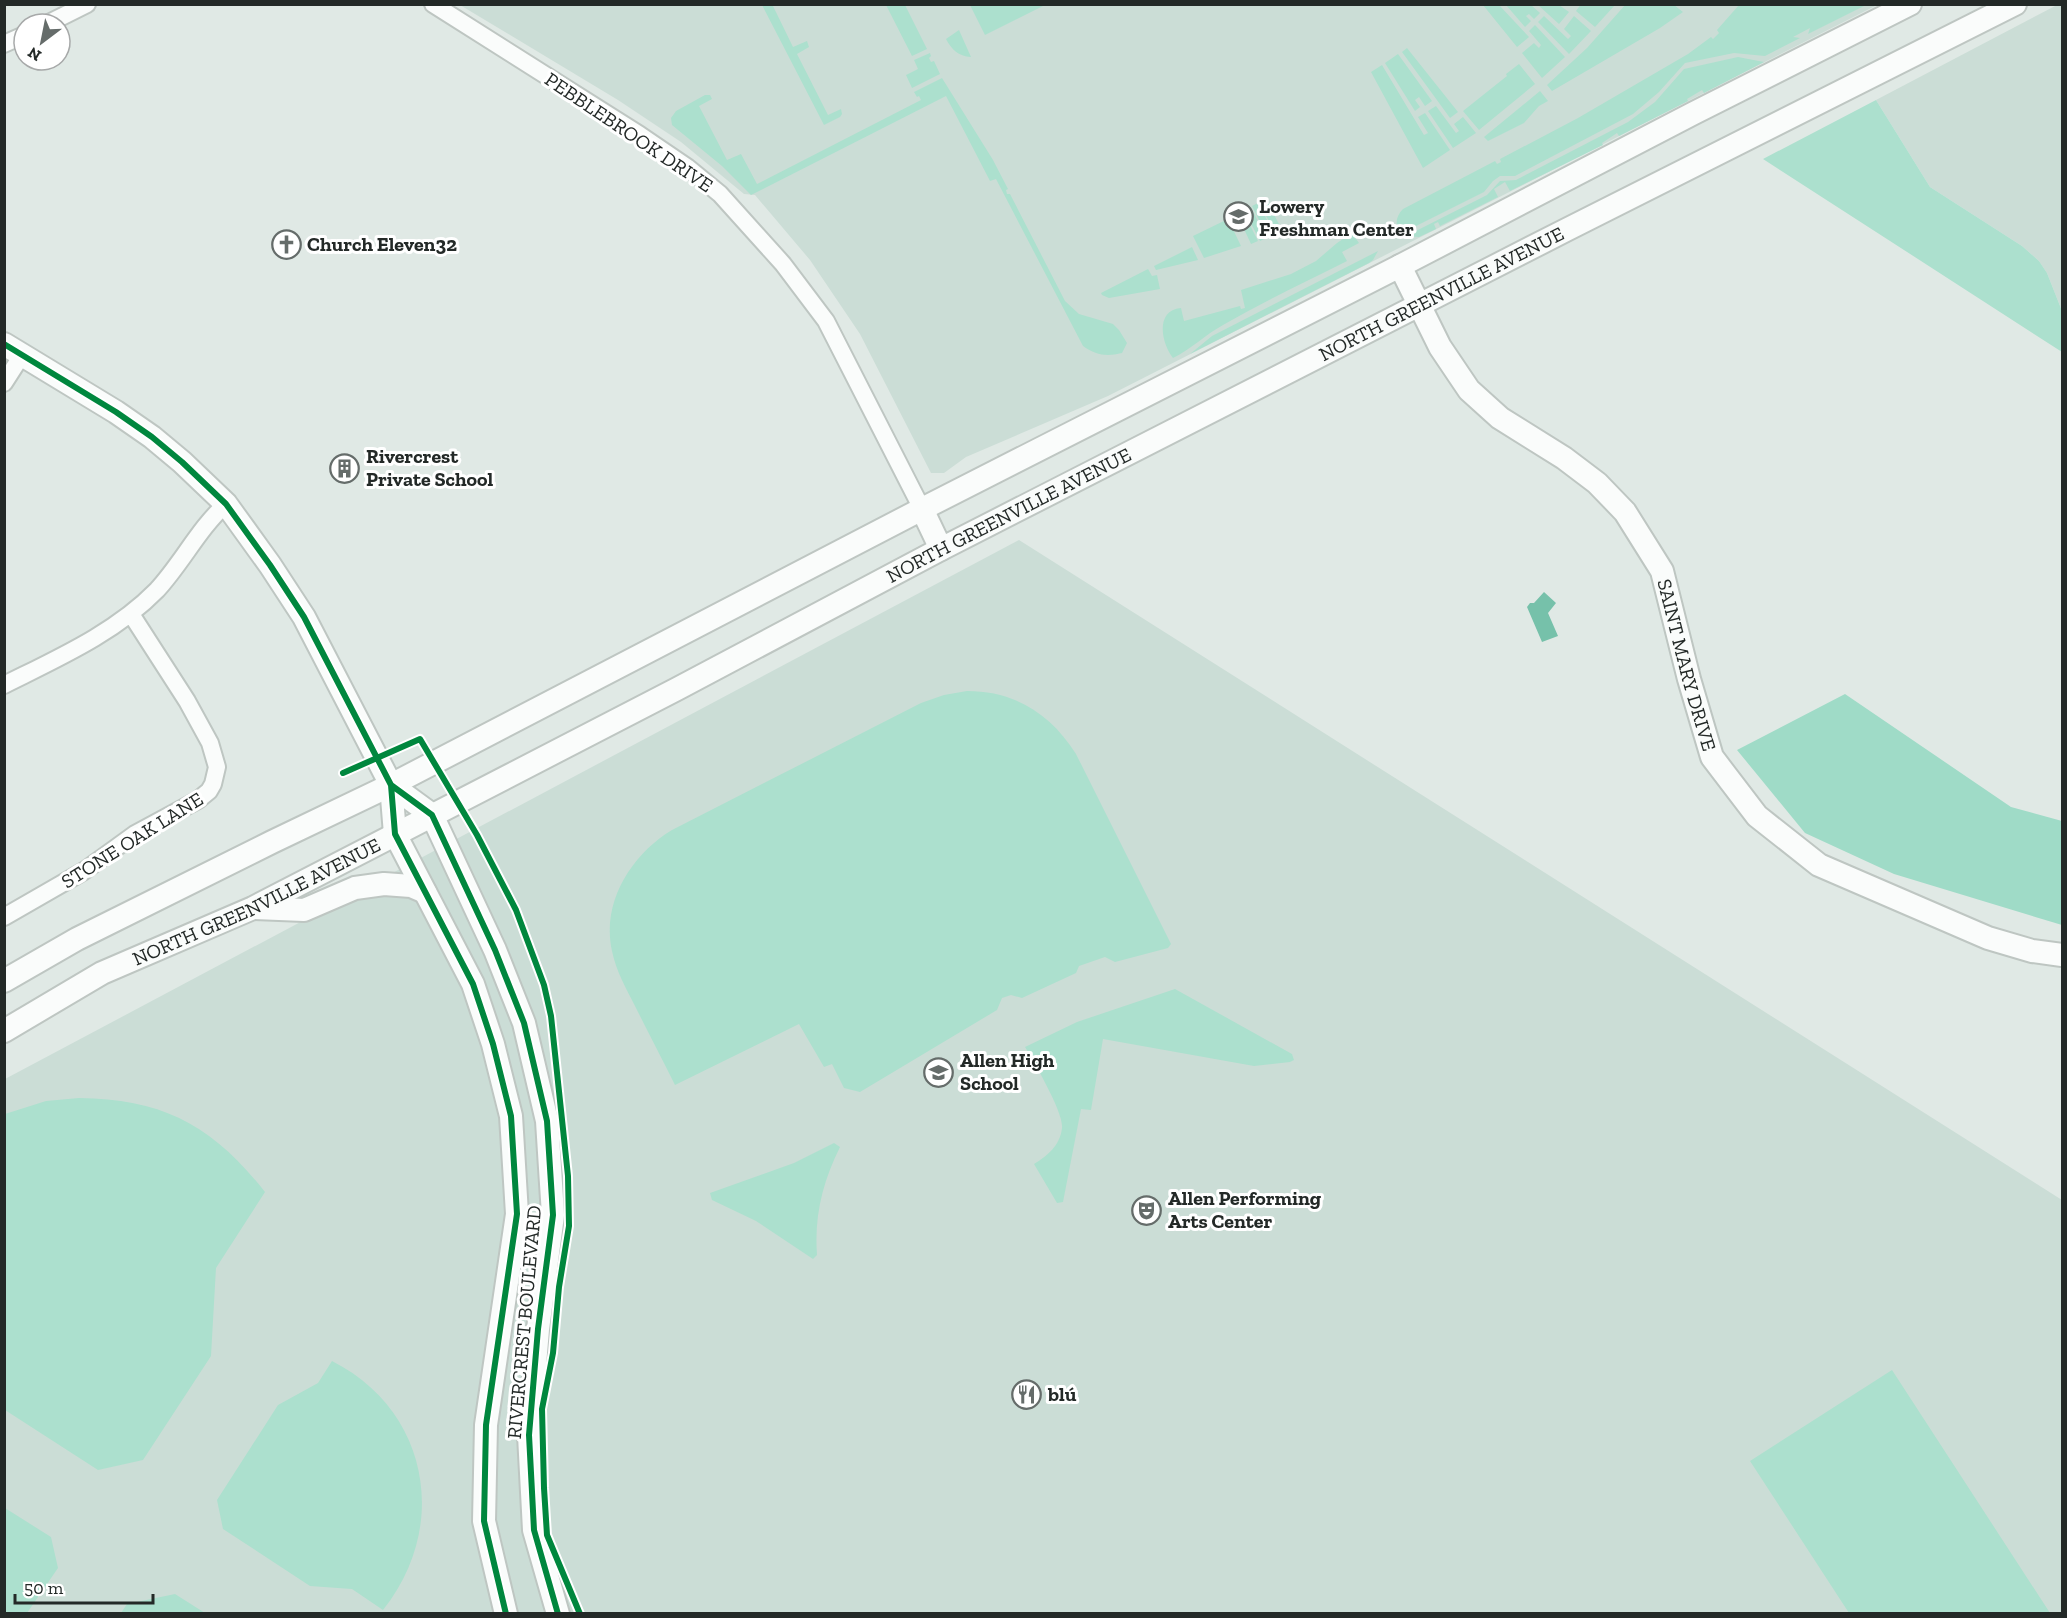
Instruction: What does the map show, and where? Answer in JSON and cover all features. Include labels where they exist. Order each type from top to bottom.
[{"type":"main road","points":[[4,981],[88,934],[391,785],[922,509],[1910,4]]},
{"type":"main road","name":"NORTH GREENVILLE AVENUE","points":[[4,1031],[102,973],[253,908],[677,689],[941,549],[1991,10],[2015,4]]},
{"type":"main road","name":"SAINT MARY DRIVE","points":[[1400,266],[1440,347],[1469,390],[1500,418],[1564,458],[1597,483],[1625,512],[1662,571],[1689,679],[1712,757],[1757,816],[1819,865],[1988,938],[2032,951],[2062,955]]},
{"type":"main road","name":"RIVERCREST BOULEVARD","points":[[13,350],[116,412],[152,437],[226,504],[304,617],[391,785],[395,834],[473,984],[494,1044],[511,1116],[517,1214],[486,1425],[484,1521],[506,1614]]},
{"type":"main road","points":[[922,509],[941,549]]},
{"type":"main road","name":"RIVERCREST BOULEVARD","points":[[391,785],[432,814],[495,950],[524,1023],[547,1121],[553,1215],[538,1329],[528,1435],[534,1530],[558,1614]]},
{"type":"main road","points":[[253,908],[304,910],[355,888],[384,884],[411,886],[425,892]]},
{"type":"street","points":[[71,12],[87,4]]},
{"type":"street","name":"PEBBLEBROOK DRIVE","points":[[433,4],[668,153],[720,194],[783,264],[826,321],[922,509]]},
{"type":"street","points":[[4,383],[13,350]]},
{"type":"street","points":[[4,685],[93,639],[131,614],[167,579],[214,515],[226,504]]},
{"type":"street","name":"STONE OAK LANE","points":[[4,917],[84,871],[135,834],[198,800],[213,784],[217,767],[210,743],[188,701],[131,614]]},
{"type":"shaded area","points":[[1581,4],[1615,5],[1595,27],[1576,11]]},
{"type":"shaded area","points":[[1626,4],[1674,5],[1683,12],[1660,28],[1552,91],[1547,85],[1587,48]]},
{"type":"shaded area","name":"Lowery Freshman Center","points":[[460,5],[1877,5],[1108,396],[966,457],[944,473],[931,473],[860,334],[810,260],[755,195],[744,194],[681,142],[618,100]]},
{"type":"shaded area","points":[[762,5],[775,5],[773,6],[793,47],[807,41],[809,47],[797,54],[828,115],[841,109],[840,117],[824,125]]},
{"type":"shaded area","points":[[886,5],[905,5],[927,49],[912,56]]},
{"type":"shaded area","points":[[970,5],[1045,5],[985,35]]},
{"type":"shaded area","points":[[1483,5],[1499,5],[1529,37],[1517,47]]},
{"type":"shaded area","points":[[1506,5],[1531,5],[1540,13],[1534,19],[1529,14],[1526,16],[1531,21],[1525,27]]},
{"type":"shaded area","points":[[1538,5],[1559,5],[1569,12],[1559,24]]},
{"type":"shaded area","points":[[1739,5],[1866,5],[1808,34],[1810,28],[1793,37],[1800,38],[1765,56],[1734,53],[1685,63],[1659,92],[1633,114],[1515,176],[1500,176],[1484,192],[1412,228],[1401,233],[1397,227],[1399,215],[1403,209],[1495,161],[1497,164],[1501,162],[1500,159],[1578,118],[1688,54],[1711,37],[1713,39],[1719,33],[1717,30]]},
{"type":"shaded area","points":[[2057,5],[2062,5],[2062,311],[2047,273],[2039,261],[2022,246],[1930,187],[1876,100]]},
{"type":"shaded area","points":[[1544,16],[1568,39],[1571,36],[1564,29],[1574,16],[1591,31],[1569,54],[1538,22]]},
{"type":"shaded area","points":[[1535,25],[1565,57],[1542,78],[1522,53],[1534,43],[1539,48],[1541,45],[1529,31]]},
{"type":"shaded area","points":[[959,30],[971,57],[956,52],[946,39]]},
{"type":"shaded area","points":[[1407,48],[1458,112],[1450,118],[1402,52]]},
{"type":"shaded area","points":[[930,53],[929,58],[931,62],[934,61],[940,74],[912,88],[906,75],[918,69],[914,60]]},
{"type":"shaded area","points":[[1398,54],[1432,101],[1425,106],[1419,97],[1415,100],[1420,107],[1415,111],[1385,63]]},
{"type":"shaded area","points":[[1738,57],[1764,62],[1704,93],[1702,90],[1687,99],[1688,101],[1619,136],[1617,133],[1602,143],[1603,145],[1510,191],[1505,182],[1494,189],[1498,197],[1440,226],[1438,222],[1434,224],[1436,229],[1419,237],[1406,236],[1487,195],[1500,181],[1516,180],[1628,122],[1655,102],[1684,69]]},
{"type":"shaded area","points":[[1519,64],[1535,84],[1479,130],[1463,111]]},
{"type":"shaded area","points":[[1382,65],[1424,135],[1428,133],[1418,117],[1425,113],[1450,150],[1423,168],[1371,72]]},
{"type":"shaded area","points":[[942,78],[993,160],[1008,189],[1007,194],[1010,194],[1065,301],[1079,314],[1113,324],[1127,343],[1122,353],[1101,354],[1083,346],[996,179],[990,181],[946,96],[751,195],[722,166],[672,125],[671,118],[676,111],[705,95],[710,95],[712,99],[699,106],[727,160],[741,154],[757,184],[921,100],[914,92]]},
{"type":"shaded area","points":[[1540,91],[1548,101],[1539,106],[1524,123],[1488,141],[1484,137]]},
{"type":"shaded area","points":[[1876,100],[1930,187],[2022,246],[2039,261],[2047,273],[2062,311],[2062,352],[1763,159]]},
{"type":"shaded area","points":[[1436,106],[1456,133],[1459,131],[1454,124],[1463,117],[1476,133],[1453,148],[1428,111]]},
{"type":"shaded area","points":[[1266,199],[1283,232],[1276,234],[1259,203]]},
{"type":"shaded area","points":[[1258,203],[1275,235],[1268,238],[1252,206]]},
{"type":"shaded area","points":[[1251,207],[1266,238],[1260,241],[1244,210]]},
{"type":"shaded area","points":[[1243,211],[1258,241],[1251,244],[1237,214]]},
{"type":"shaded area","points":[[1228,219],[1241,246],[1204,258],[1193,236]]},
{"type":"shaded area","points":[[1352,233],[1359,243],[1342,252],[1347,261],[1216,329],[1173,358],[1163,336],[1163,328],[1167,315],[1173,310],[1181,308],[1184,321],[1240,306],[1241,309],[1245,308],[1241,290],[1291,274],[1316,261]]},
{"type":"shaded area","points":[[1192,247],[1198,260],[1156,270],[1154,266]]},
{"type":"shaded area","points":[[1378,251],[1369,263],[1190,354],[1212,336]]},
{"type":"shaded area","points":[[1148,269],[1152,276],[1157,275],[1160,289],[1109,298],[1102,295],[1101,293]]},
{"type":"shaded area","name":"Allen High School","points":[[1019,540],[2062,1200],[2062,1613],[5,1614],[5,1079]]},
{"type":"shaded area","points":[[1544,592],[1556,603],[1548,613],[1558,636],[1542,642],[1527,607]]},
{"type":"shaded area","points":[[967,691],[1001,695],[1016,700],[1043,716],[1066,740],[1076,754],[1171,944],[1168,948],[1115,962],[1105,957],[1079,966],[1076,973],[1022,998],[1011,995],[1002,998],[997,1010],[860,1092],[844,1088],[832,1064],[824,1067],[799,1024],[675,1085],[622,979],[612,951],[611,915],[623,881],[633,866],[657,840],[672,830],[921,703],[944,695]]},
{"type":"shaded area","points":[[1845,694],[2011,807],[2062,821],[2062,925],[1894,874],[1805,833],[1737,750]]},
{"type":"shaded area","points":[[1175,989],[1292,1054],[1294,1060],[1254,1066],[1103,1039],[1091,1110],[1081,1109],[1063,1202],[1057,1203],[1034,1164],[1056,1145],[1061,1134],[1061,1121],[1048,1088],[1025,1047],[1077,1022]]},
{"type":"shaded area","points":[[79,1098],[137,1104],[184,1121],[206,1134],[226,1150],[265,1192],[216,1268],[211,1356],[143,1460],[98,1470],[5,1410],[5,1114],[46,1101]]},
{"type":"shaded area","points":[[834,1143],[840,1147],[824,1186],[818,1213],[817,1255],[813,1259],[756,1221],[712,1200],[710,1193],[794,1163]]},
{"type":"shaded area","points":[[332,1361],[365,1382],[390,1409],[408,1439],[419,1472],[422,1507],[417,1543],[404,1577],[383,1610],[352,1589],[310,1586],[223,1529],[217,1500],[278,1405],[318,1383]]},
{"type":"shaded area","points":[[1892,1370],[2050,1613],[1849,1613],[1750,1461]]},
{"type":"shaded area","points":[[5,1508],[51,1537],[58,1568],[27,1613],[5,1613]]},
{"type":"shaded area","points":[[175,1594],[205,1613],[121,1613],[127,1604]]},
{"type":"cycle path","points":[[4,344],[116,412],[152,437],[226,504],[304,617],[391,785],[395,834],[473,984],[493,1044],[511,1116],[517,1214],[486,1425],[484,1521],[506,1614]]},
{"type":"cycle path","points":[[343,773],[420,739],[477,835],[516,910],[544,985],[551,1016],[568,1176],[569,1226],[559,1287],[553,1353],[542,1409],[544,1488],[547,1535],[580,1614]]},
{"type":"cycle path","points":[[391,785],[432,815],[495,950],[524,1023],[547,1121],[553,1215],[538,1329],[529,1435],[534,1530],[558,1614]]},
{"type":"place","name":"Lowery Freshman Center","points":[[1238,217]]},
{"type":"place","name":"Church Eleven32","points":[[286,244]]},
{"type":"place","name":"Rivercrest Private School","points":[[345,468]]},
{"type":"place","name":"Allen High School","points":[[939,1072]]},
{"type":"place","name":"Allen Performing Arts Center","points":[[1147,1210]]},
{"type":"place","name":"blú","points":[[1027,1394]]}]
